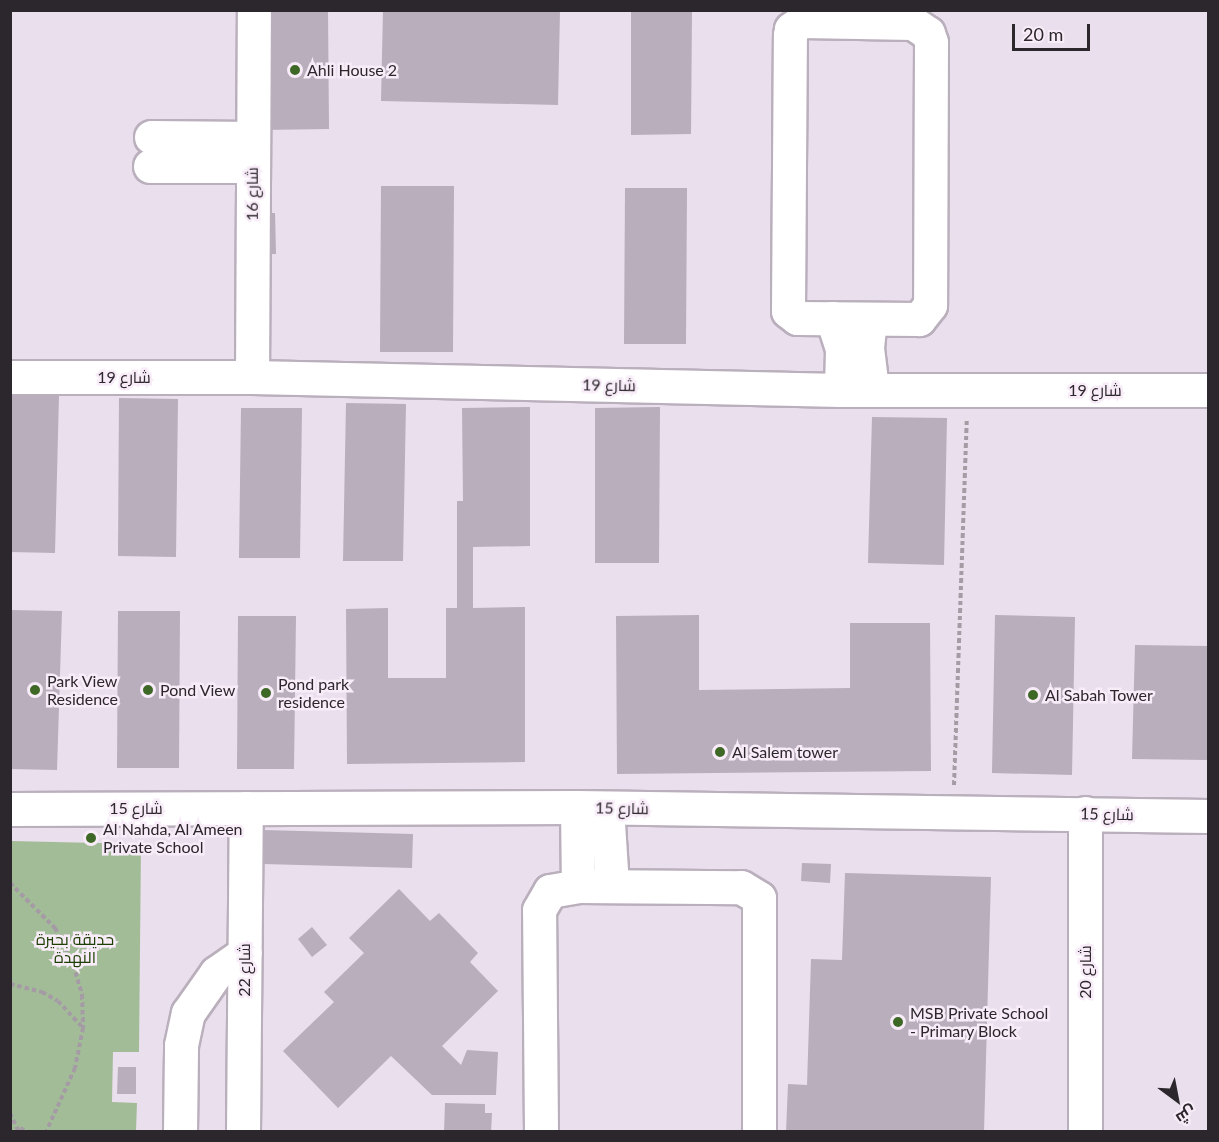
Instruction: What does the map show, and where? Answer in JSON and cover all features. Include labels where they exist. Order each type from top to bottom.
[{"type":"street","name":"شارع 16","points":[[252,377],[254,10]]},
{"type":"street","points":[[841,16],[874,16],[914,23],[928,33],[931,42],[930,305],[919,319],[797,318],[786,305],[791,29],[802,21],[841,16]]},
{"type":"street","points":[[151,151],[253,152]]},
{"type":"street","points":[[832,318],[857,390]]},
{"type":"street","points":[[857,390],[867,348],[870,319]]},
{"type":"street","name":"شارع 19","points":[[10,377],[252,377],[857,390],[1209,390]]},
{"type":"street","name":"شارع 15","points":[[18,805],[953,810],[1209,816]]},
{"type":"street","points":[[578,886],[592,807]]},
{"type":"street","points":[[592,807],[612,886]]},
{"type":"street","name":"شارع 22","points":[[243,1131],[246,808]]},
{"type":"street","name":"شارع 20","points":[[1085,813],[1085,1131]]},
{"type":"street","points":[[541,1131],[539,910],[550,891],[578,886],[741,886],[759,898],[759,1131]]},
{"type":"street","points":[[180,1131],[181,1046],[188,1013],[205,985],[229,962],[245,953]]},
{"type":"path","points":[[953,810],[968,390]]},
{"type":"path","points":[[10,883],[46,916],[66,948],[78,979],[83,1028],[75,1068],[46,1131]]},
{"type":"path","points":[[10,984],[42,992],[58,1001],[83,1028]]},
{"type":"path","points":[[10,1113],[19,1130],[29,1131]]},
{"type":"green space","name":"حديقة بحيرة النهدة","points":[[11,841],[141,844],[139,1052],[113,1052],[112,1102],[137,1103],[136,1131],[11,1131]]},
{"type":"building","name":"Ahli House 2","points":[[261,10],[328,10],[329,129],[261,130]]},
{"type":"building","points":[[383,10],[560,10],[558,105],[381,101]]},
{"type":"building","points":[[631,10],[692,10],[691,134],[631,135]]},
{"type":"building","points":[[381,186],[454,186],[453,352],[380,352]]},
{"type":"building","points":[[625,188],[687,188],[686,344],[624,344]]},
{"type":"building","points":[[261,213],[275,213],[276,254],[262,254]]},
{"type":"building","points":[[10,395],[59,395],[55,553],[10,552]]},
{"type":"building","points":[[119,398],[178,399],[176,557],[118,556]]},
{"type":"building","points":[[346,403],[406,404],[403,561],[343,561]]},
{"type":"building","points":[[530,407],[530,546],[473,547],[473,608],[525,607],[525,762],[347,764],[346,609],[388,608],[388,678],[446,678],[446,608],[457,608],[457,501],[463,501],[462,408]]},
{"type":"building","points":[[660,407],[659,563],[595,563],[595,408]]},
{"type":"building","points":[[241,408],[302,408],[300,558],[239,558]]},
{"type":"building","points":[[872,417],[947,418],[944,565],[868,563]]},
{"type":"building","name":"Park View Residence","points":[[10,610],[62,611],[57,770],[10,769]]},
{"type":"building","name":"Pond View","points":[[118,611],[180,611],[179,768],[117,768]]},
{"type":"building","points":[[699,615],[699,690],[850,688],[850,623],[930,623],[931,771],[617,774],[616,616]]},
{"type":"building","name":"Al Sabah Tower","points":[[995,615],[1075,617],[1072,775],[992,773]]},
{"type":"building","name":"Pond park residence","points":[[238,616],[296,616],[294,769],[237,769]]},
{"type":"building","points":[[1135,645],[1208,646],[1208,760],[1132,759]]},
{"type":"building","points":[[264,830],[413,834],[412,868],[263,864]]},
{"type":"building","points":[[802,863],[831,864],[830,883],[801,881]]},
{"type":"building","name":"MSB Private School - Primary Block","points":[[845,873],[991,877],[984,1132],[786,1132],[788,1084],[807,1085],[811,959],[842,960]]},
{"type":"building","points":[[399,889],[430,921],[439,913],[478,953],[470,962],[498,991],[442,1046],[461,1065],[467,1050],[498,1052],[496,1095],[432,1095],[391,1056],[338,1108],[283,1051],[334,1002],[324,992],[364,953],[349,938]]},
{"type":"building","points":[[312,927],[327,945],[312,957],[298,939]]},
{"type":"building","points":[[118,1067],[136,1067],[136,1094],[117,1094]]},
{"type":"building","points":[[445,1103],[485,1104],[485,1113],[492,1113],[491,1132],[444,1132]]},
{"type":"place","name":"Ahli House 2","points":[[295,70]]},
{"type":"place","name":"Park View Residence","points":[[35,690]]},
{"type":"place","name":"Pond View","points":[[148,690]]},
{"type":"place","name":"Pond park residence","points":[[266,693]]},
{"type":"place","name":"Al Sabah Tower","points":[[1033,695]]},
{"type":"place","name":"Al Salem tower","points":[[720,752]]},
{"type":"place","name":"Al Nahda, Al Ameen Private School","points":[[91,838]]},
{"type":"place","name":"MSB Private School - Primary Block","points":[[898,1022]]}]
